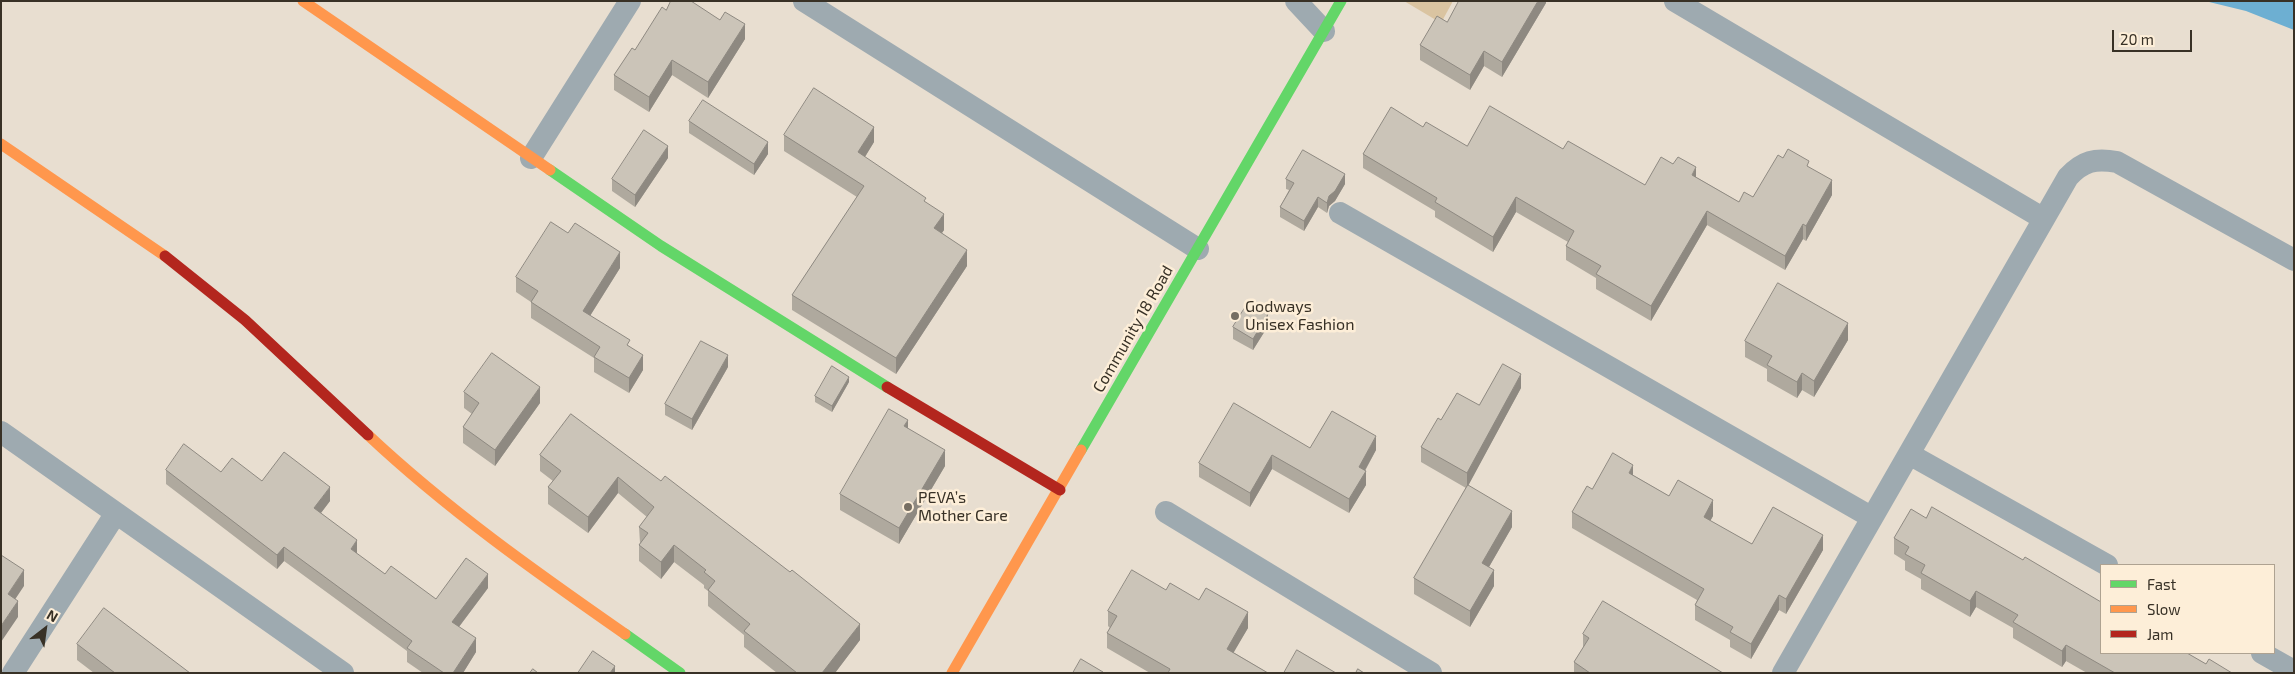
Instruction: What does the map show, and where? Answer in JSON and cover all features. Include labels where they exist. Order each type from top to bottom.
[{"type":"street","points":[[303,1],[531,158],[751,304],[1060,490]]},
{"type":"street","points":[[531,158],[630,1]]},
{"type":"street","points":[[804,1],[1198,249]]},
{"type":"street","points":[[1296,1],[1324,31]]},
{"type":"street","name":"Community 18 Road","points":[[952,673],[1060,490],[1341,1]]},
{"type":"street","points":[[1675,1],[2044,219]]},
{"type":"street","points":[[1,144],[157,251],[213,293],[299,369],[377,444],[456,512],[680,673]]},
{"type":"street","points":[[1784,673],[2068,177],[2077,167],[2090,160],[2110,160],[2133,169],[2294,260]]},
{"type":"street","points":[[1340,213],[1872,517]]},
{"type":"street","points":[[1,432],[343,673]]},
{"type":"street","points":[[1909,454],[2105,564]]},
{"type":"street","points":[[1166,512],[1431,673]]},
{"type":"street","points":[[13,673],[116,513]]},
{"type":"street","points":[[2264,654],[2294,671]]},
{"type":"shaded area","points":[[1404,1],[1453,1],[1441,23]]},
{"type":"water","points":[[2205,1],[2294,1],[2294,30],[2246,11]]},
{"type":"building","points":[[671,1],[691,1],[720,20],[725,12],[745,24],[708,82],[672,60],[649,97],[614,75],[632,48],[635,50],[662,7],[666,10]]},
{"type":"building","points":[[1459,1],[1538,1],[1502,62],[1484,51],[1470,75],[1420,45],[1437,16],[1447,22]]},
{"type":"building","points":[[814,88],[874,127],[858,152],[926,198],[924,201],[944,214],[934,228],[967,250],[896,358],[792,295],[864,186],[784,135]]},
{"type":"building","points":[[703,100],[768,142],[754,164],[689,121]]},
{"type":"building","points":[[1490,106],[1563,149],[1568,141],[1645,185],[1661,157],[1673,164],[1678,157],[1696,167],[1692,175],[1739,202],[1744,192],[1753,197],[1778,155],[1783,158],[1788,149],[1809,161],[1807,166],[1832,180],[1806,226],[1803,224],[1785,256],[1707,211],[1651,306],[1596,274],[1601,266],[1566,246],[1574,231],[1516,197],[1493,237],[1435,202],[1437,198],[1363,154],[1391,107],[1423,127],[1426,122],[1467,146]]},
{"type":"building","points":[[644,130],[668,146],[635,195],[612,179]]},
{"type":"building","points":[[1303,150],[1345,174],[1335,191],[1329,196],[1327,203],[1318,197],[1304,221],[1280,207],[1294,183],[1286,179]]},
{"type":"building","points":[[551,222],[568,233],[575,223],[620,252],[583,311],[630,340],[627,345],[643,355],[629,378],[594,357],[600,347],[531,302],[538,291],[516,277]]},
{"type":"building","points":[[1778,283],[1848,323],[1814,381],[1802,373],[1797,382],[1767,365],[1772,356],[1745,341]]},
{"type":"building","points":[[1248,303],[1268,314],[1253,339],[1233,327]]},
{"type":"building","points":[[701,341],[728,355],[692,419],[665,404]]},
{"type":"building","points":[[492,353],[540,387],[495,450],[463,427],[479,403],[464,392]]},
{"type":"building","points":[[1503,364],[1521,374],[1467,473],[1421,447],[1438,418],[1441,420],[1457,393],[1479,405]]},
{"type":"building","points":[[832,366],[849,377],[832,406],[815,396]]},
{"type":"building","points":[[1234,403],[1310,448],[1332,411],[1376,436],[1359,467],[1366,471],[1349,499],[1272,455],[1250,493],[1199,463]]},
{"type":"building","points":[[889,409],[908,420],[904,426],[945,450],[899,528],[840,494]]},
{"type":"building","points":[[571,414],[661,481],[665,476],[790,572],[792,570],[860,624],[822,673],[797,673],[744,631],[750,624],[708,590],[715,581],[704,572],[706,570],[674,545],[661,562],[639,545],[648,533],[639,527],[654,507],[618,477],[588,517],[548,487],[561,471],[540,455]]},
{"type":"building","points":[[184,444],[221,472],[232,458],[262,481],[284,452],[330,487],[314,508],[357,540],[351,549],[385,574],[391,566],[436,599],[466,558],[488,574],[452,622],[476,638],[453,673],[444,673],[407,648],[412,641],[284,547],[277,555],[166,470]]},
{"type":"building","points":[[1613,453],[1633,465],[1629,473],[1669,496],[1678,480],[1713,500],[1704,517],[1752,544],[1773,507],[1823,535],[1786,599],[1779,595],[1751,644],[1730,632],[1733,627],[1695,605],[1704,589],[1572,512],[1587,486],[1592,489]]},
{"type":"building","points":[[1468,485],[1512,511],[1482,563],[1494,570],[1470,611],[1414,578]]},
{"type":"building","points":[[1932,507],[2023,560],[2025,557],[2100,601],[2100,654],[2189,654],[2206,664],[2209,659],[2232,673],[2115,673],[2066,645],[2062,651],[2013,622],[2018,615],[1976,591],[1970,601],[1921,573],[1925,565],[1905,554],[1909,547],[1894,538],[1911,509],[1926,518]]},
{"type":"building","points":[[1,555],[24,570],[8,594],[18,601],[1,626]]},
{"type":"building","points":[[1132,570],[1166,590],[1170,583],[1199,600],[1206,588],[1248,612],[1227,649],[1268,673],[1168,673],[1170,669],[1107,633],[1117,616],[1108,611]]},
{"type":"building","points":[[1603,601],[1723,673],[1590,673],[1574,662],[1589,638],[1583,634]]},
{"type":"building","points":[[104,608],[190,673],[115,673],[77,644]]},
{"type":"building","points":[[1297,650],[1336,673],[1284,673]]},
{"type":"building","points":[[593,651],[615,666],[610,673],[578,673]]},
{"type":"building","points":[[1081,659],[1103,672],[1103,673],[1073,673]]},
{"type":"building","points":[[533,669],[538,673],[530,673]]},
{"type":"building","points":[[1358,669],[1364,673],[1356,673]]},
{"type":"traffic: fast","points":[[1081,450],[1341,1]]},
{"type":"traffic: fast","points":[[550,170],[661,246],[887,387]]},
{"type":"traffic: fast","points":[[625,634],[680,673]]},
{"type":"traffic: slow","points":[[303,1],[550,170]]},
{"type":"traffic: slow","points":[[1,144],[165,256]]},
{"type":"traffic: slow","points":[[368,435],[398,463],[461,515],[625,634]]},
{"type":"traffic: slow","points":[[952,673],[1081,450]]},
{"type":"traffic: jam","points":[[165,256],[245,320],[368,435]]},
{"type":"traffic: jam","points":[[887,387],[1060,490]]},
{"type":"place","name":"Godways Unisex Fashion","points":[[1235,316]]},
{"type":"place","name":"PEVA’s Mother Care","points":[[908,507]]}]
